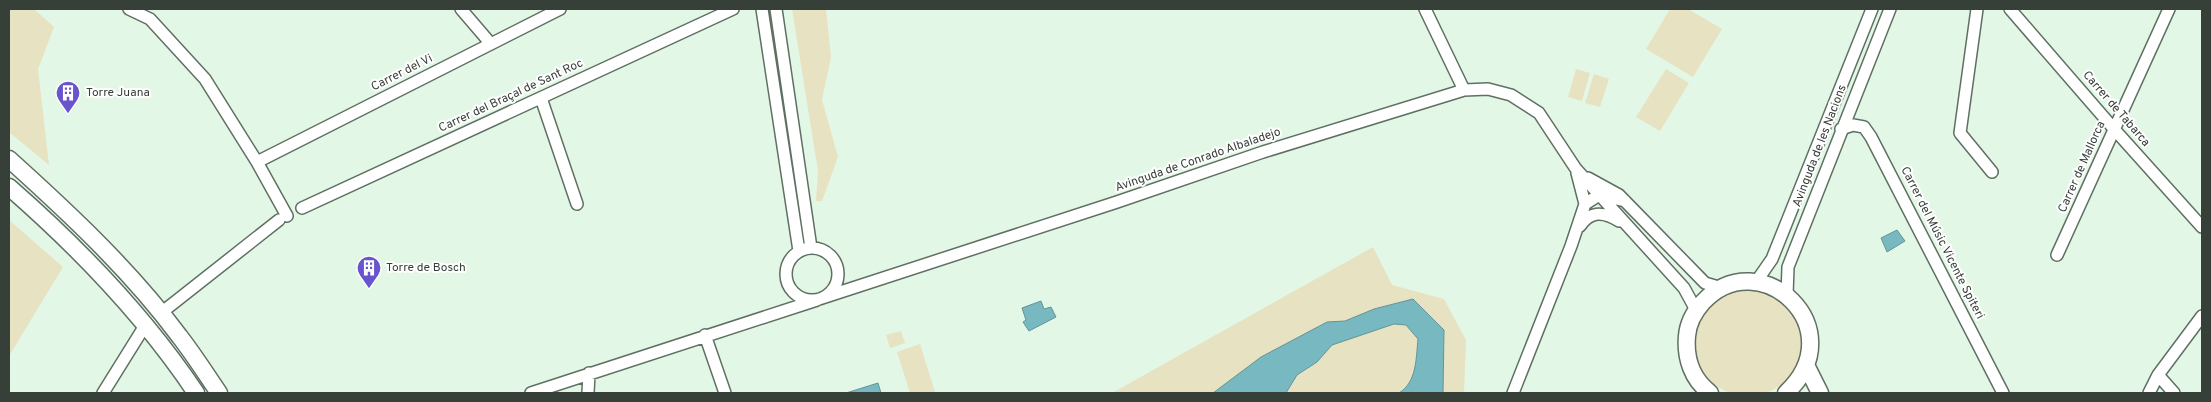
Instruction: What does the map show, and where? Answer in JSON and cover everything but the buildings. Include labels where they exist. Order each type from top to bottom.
[{"type":"main road","points":[[9,160],[85,230],[160,313],[180,337],[218,393]]},
{"type":"main road","points":[[9,187],[100,272],[146,324],[196,393]]},
{"type":"main road","points":[[1710,393],[1702,387],[1692,371],[1686,348],[1688,328],[1696,310],[1710,294],[1742,282],[1756,282],[1770,286],[1787,295],[1804,317],[1810,338],[1810,353],[1807,367],[1798,382],[1786,393]]},
{"type":"main road","points":[[1807,367],[1820,393]]},
{"type":"street","points":[[129,9],[150,19],[205,79],[256,162],[283,218],[160,313]]},
{"type":"street","points":[[461,9],[491,44]]},
{"type":"street","name":"Carrer del Vi","points":[[256,162],[560,9]]},
{"type":"street","name":"Carrer del Braçal de Sant Roc","points":[[302,208],[733,9]]},
{"type":"street","points":[[762,9],[799,252]]},
{"type":"street","points":[[776,9],[811,248]]},
{"type":"street","points":[[1425,9],[1464,90]]},
{"type":"street","name":"Avinguda de les Nacions","points":[[1756,282],[1772,258],[1872,9]]},
{"type":"street","name":"Avinguda de les Nacions","points":[[1787,295],[1788,267],[1890,9]]},
{"type":"street","points":[[1977,9],[1960,133],[1992,172]]},
{"type":"street","name":"Carrer de Tabarca","points":[[2010,9],[2202,227]]},
{"type":"street","name":"Carrer de Mallorca","points":[[2057,256],[2169,9]]},
{"type":"street","name":"Avinguda de Conrado Albaladejo","points":[[531,393],[1117,202],[1263,152],[1464,90],[1488,90],[1511,95],[1539,113],[1576,169]]},
{"type":"street","points":[[541,98],[577,204]]},
{"type":"street","name":"Carrer del Músic Vicente Spiteri","points":[[1841,129],[1853,125],[1864,127],[1871,136],[2003,393]]},
{"type":"street","points":[[1576,169],[1684,288],[1696,310]]},
{"type":"street","points":[[1576,169],[1622,198],[1705,283],[1722,288]]},
{"type":"street","points":[[1513,393],[1576,232],[1585,204],[1576,169]]},
{"type":"street","points":[[1585,204],[1599,195],[1622,198]]},
{"type":"street","points":[[1576,232],[1584,219],[1595,214],[1608,214],[1625,224]]},
{"type":"street","points":[[838,271],[834,288],[819,299],[801,298],[792,290],[787,278],[788,266],[799,252],[811,248],[823,251],[830,256],[846,282],[855,287]]},
{"type":"street","points":[[786,309],[791,302],[792,290]]},
{"type":"street","points":[[2149,393],[2158,375],[2202,316]]},
{"type":"street","points":[[103,393],[146,324]]},
{"type":"street","points":[[705,335],[725,393]]},
{"type":"street","points":[[588,393],[589,373]]},
{"type":"street","points":[[2158,375],[2174,393]]},
{"type":"shaded area","points":[[9,9],[34,9],[54,27],[38,69],[49,165],[9,132]]},
{"type":"shaded area","points":[[792,9],[826,9],[831,57],[822,100],[838,157],[822,201],[816,201],[818,171]]},
{"type":"shaded area","points":[[1670,9],[1688,9],[1722,29],[1693,77],[1646,49]]},
{"type":"shaded area","points":[[1576,69],[1590,73],[1582,101],[1568,97]]},
{"type":"shaded area","points":[[1666,69],[1689,83],[1660,131],[1636,117]]},
{"type":"shaded area","points":[[1594,74],[1609,79],[1600,107],[1585,103]]},
{"type":"shaded area","points":[[9,220],[63,267],[9,356]]},
{"type":"shaded area","points":[[1373,247],[1392,285],[1444,299],[1466,340],[1464,393],[1112,393]]},
{"type":"shaded area","points":[[1748,290],[1768,294],[1785,306],[1797,323],[1801,343],[1797,363],[1785,380],[1768,392],[1748,396],[1728,392],[1711,380],[1699,363],[1695,343],[1699,323],[1711,306],[1728,294]]},
{"type":"shaded area","points":[[901,331],[905,343],[890,348],[886,335]]},
{"type":"shaded area","points":[[920,344],[935,392],[910,393],[897,352]]},
{"type":"water","points":[[1897,230],[1905,241],[1887,252],[1881,238]]},
{"type":"water","points":[[1413,299],[1444,330],[1443,393],[1399,393],[1409,383],[1412,376],[1416,362],[1418,339],[1406,325],[1394,324],[1332,345],[1317,362],[1297,375],[1286,393],[1213,393],[1261,357],[1327,322],[1345,321],[1374,309]]},
{"type":"water","points":[[1041,301],[1044,309],[1051,307],[1056,317],[1029,331],[1023,322],[1026,320],[1022,308]]},
{"type":"water","points":[[878,383],[881,393],[846,393]]},
{"type":"place","name":"Torre Juana","points":[[68,114]]},
{"type":"place","name":"Torre de Bosch","points":[[369,289]]}]
